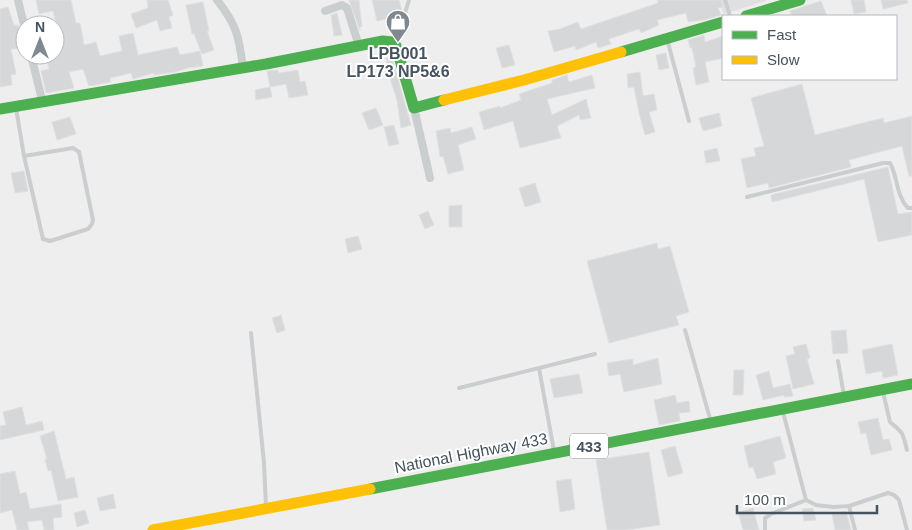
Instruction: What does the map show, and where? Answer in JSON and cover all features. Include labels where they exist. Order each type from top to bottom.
[{"type":"street","points":[[18,0],[22,15]]},
{"type":"street","points":[[217,0],[233,22],[238,34],[243,68]]},
{"type":"street","points":[[749,15],[800,0]]},
{"type":"street","points":[[325,11],[345,6],[347,8],[359,46]]},
{"type":"street","points":[[414,108],[524,80],[722,22]]},
{"type":"street","points":[[0,109],[42,100],[243,68],[383,41],[392,42],[396,46],[414,108],[430,178]]},
{"type":"street","points":[[33,65],[42,100]]},
{"type":"street","name":"National Highway 433","points":[[153,530],[912,384]]},
{"type":"lane","points":[[392,42],[402,23],[409,0]]},
{"type":"lane","points":[[724,0],[730,15]]},
{"type":"lane","points":[[667,39],[689,120]]},
{"type":"lane","points":[[16,106],[24,156],[43,239],[50,241],[88,230],[93,220],[79,152],[73,148],[24,156]]},
{"type":"lane","points":[[747,197],[883,163],[890,163],[902,202],[908,208],[912,208]]},
{"type":"lane","points":[[685,330],[711,423]]},
{"type":"lane","points":[[251,333],[263,454],[266,509]]},
{"type":"lane","points":[[459,388],[595,354]]},
{"type":"lane","points":[[838,361],[844,398]]},
{"type":"lane","points":[[539,368],[555,453]]},
{"type":"lane","points":[[882,390],[890,422],[900,429],[907,450]]},
{"type":"lane","points":[[782,409],[806,500]]},
{"type":"lane","points":[[765,530],[765,518],[806,500],[816,505],[849,506],[888,494],[894,495],[900,500],[908,530]]},
{"type":"lane","points":[[849,506],[855,530]]},
{"type":"shaded area","points":[[718,0],[765,0],[766,1],[724,14]]},
{"type":"building","points":[[36,0],[71,0],[76,23],[80,23],[84,45],[96,42],[100,56],[122,51],[119,36],[133,33],[138,55],[177,47],[180,55],[200,51],[203,66],[154,75],[154,73],[133,79],[131,73],[110,78],[111,82],[89,86],[83,69],[69,72],[74,88],[46,93],[41,71],[49,69],[48,65],[65,65],[65,15],[54,15],[53,11],[39,14]]},
{"type":"building","points":[[147,0],[168,0],[173,15],[169,17],[172,28],[160,31],[157,20],[136,28],[131,14],[148,8]]},
{"type":"building","points":[[349,0],[359,0],[362,27],[360,27],[360,31]]},
{"type":"building","points":[[372,0],[399,0],[402,11],[400,16],[377,21]]},
{"type":"building","points":[[658,0],[721,0],[723,7],[718,8],[721,15],[704,20],[688,22],[686,13],[657,20],[659,25],[641,33],[639,29],[609,39],[611,44],[598,48],[596,42],[576,50],[575,46],[554,52],[548,31],[560,29],[578,22],[581,29],[658,3]]},
{"type":"building","points":[[851,0],[864,0],[866,12],[854,14]]},
{"type":"building","points":[[881,0],[907,0],[908,3],[883,9]]},
{"type":"building","points":[[821,1],[827,15],[792,15],[790,11]]},
{"type":"building","points":[[203,2],[209,31],[207,31],[214,50],[202,54],[194,34],[192,34],[186,5]]},
{"type":"building","points":[[8,7],[15,25],[15,49],[11,49],[16,74],[11,75],[12,85],[0,87],[0,9]]},
{"type":"building","points":[[337,13],[342,35],[334,36],[331,15]]},
{"type":"building","points":[[704,35],[705,42],[722,36],[722,58],[705,62],[709,82],[696,85],[693,68],[696,67],[692,48],[690,48],[688,40]]},
{"type":"building","points":[[509,45],[515,65],[502,68],[496,48]]},
{"type":"building","points":[[666,53],[669,68],[659,70],[656,55]]},
{"type":"building","points":[[386,58],[392,58],[411,125],[401,128],[397,100],[388,72]]},
{"type":"building","points":[[278,70],[279,73],[298,70],[300,82],[305,81],[308,95],[289,98],[286,84],[270,87],[267,71]]},
{"type":"building","points":[[640,72],[643,96],[654,94],[657,110],[649,112],[655,132],[645,135],[634,87],[628,88],[627,74]]},
{"type":"building","points":[[567,75],[569,82],[592,75],[595,88],[547,99],[552,115],[586,99],[591,118],[580,120],[579,115],[557,126],[561,138],[520,148],[513,121],[484,130],[479,112],[500,106],[500,108],[521,100],[519,94],[552,83],[552,80]]},
{"type":"building","points":[[802,84],[815,135],[883,118],[884,123],[912,116],[912,176],[909,176],[902,146],[849,160],[851,167],[769,188],[768,183],[747,188],[741,159],[756,156],[754,148],[764,146],[751,98]]},
{"type":"building","points":[[270,87],[272,97],[256,100],[255,90]]},
{"type":"building","points":[[376,108],[383,125],[369,130],[362,113]]},
{"type":"building","points":[[719,113],[722,126],[703,131],[699,118]]},
{"type":"building","points":[[70,117],[76,134],[57,140],[52,122]]},
{"type":"building","points":[[394,125],[399,144],[389,146],[384,127]]},
{"type":"building","points":[[472,127],[476,139],[458,145],[464,170],[448,174],[443,156],[440,157],[436,131],[450,128],[451,133]]},
{"type":"building","points":[[717,148],[720,161],[706,163],[704,151]]},
{"type":"building","points":[[888,167],[898,214],[912,212],[912,235],[878,242],[864,179],[772,202],[771,195]]},
{"type":"building","points":[[24,171],[28,191],[15,193],[11,173]]},
{"type":"building","points":[[535,183],[541,202],[525,207],[519,188]]},
{"type":"building","points":[[462,205],[462,227],[449,227],[449,206]]},
{"type":"building","points":[[428,211],[434,225],[425,229],[419,215]]},
{"type":"building","points":[[358,236],[362,249],[348,253],[345,239]]},
{"type":"building","points":[[657,243],[658,249],[670,246],[689,312],[676,316],[679,325],[609,343],[587,261]]},
{"type":"building","points":[[281,315],[285,330],[277,333],[272,318]]},
{"type":"building","points":[[846,330],[848,353],[833,354],[831,331]]},
{"type":"building","points":[[806,344],[810,358],[807,359],[814,384],[793,389],[786,356],[795,354],[793,347]]},
{"type":"building","points":[[892,344],[898,375],[883,378],[882,371],[866,374],[862,350]]},
{"type":"building","points":[[658,358],[662,384],[624,392],[620,374],[609,376],[607,363],[633,359],[633,365]]},
{"type":"building","points":[[734,370],[744,370],[743,395],[733,395]]},
{"type":"building","points":[[769,371],[773,388],[790,384],[793,396],[784,397],[784,395],[763,400],[756,375]]},
{"type":"building","points":[[579,374],[583,393],[554,398],[550,379]]},
{"type":"building","points":[[675,395],[677,403],[689,401],[690,412],[679,413],[680,421],[659,425],[654,400]]},
{"type":"building","points":[[22,407],[26,425],[42,421],[44,430],[0,440],[0,426],[6,425],[3,412]]},
{"type":"building","points":[[878,418],[883,440],[889,439],[892,450],[871,455],[866,433],[861,434],[858,422]]},
{"type":"building","points":[[54,431],[66,479],[74,477],[78,497],[58,501],[51,470],[48,471],[45,459],[47,459],[40,436]]},
{"type":"building","points":[[780,436],[786,458],[773,462],[776,474],[757,479],[753,467],[749,468],[744,446]]},
{"type":"building","points":[[675,446],[683,473],[668,477],[661,450]]},
{"type":"building","points":[[649,452],[660,525],[627,530],[607,530],[596,460]]},
{"type":"building","points":[[15,471],[20,494],[26,492],[30,509],[61,504],[62,517],[53,518],[54,530],[44,530],[42,520],[27,522],[29,530],[17,530],[12,510],[0,513],[0,474]]},
{"type":"building","points":[[571,479],[575,509],[560,512],[556,481]]},
{"type":"building","points":[[113,494],[116,508],[100,511],[97,498]]},
{"type":"building","points":[[753,508],[759,530],[743,530],[738,512]]},
{"type":"building","points":[[813,508],[816,520],[804,521],[802,509]]},
{"type":"building","points":[[85,510],[89,523],[77,527],[74,513]]},
{"type":"building","points":[[846,511],[851,530],[835,530],[832,514]]},
{"type":"traffic: fast","points":[[749,15],[800,0]]},
{"type":"traffic: fast","points":[[621,52],[722,22]]},
{"type":"traffic: fast","points":[[0,109],[266,64],[383,41],[392,42],[396,46],[414,108],[444,100]]},
{"type":"traffic: fast","points":[[370,489],[912,384]]},
{"type":"traffic: slow","points":[[444,100],[524,80],[621,52]]},
{"type":"traffic: slow","points":[[153,530],[370,489]]},
{"type":"place","name":"LPB001 LP173 NP5&6","points":[[398,43]]}]
